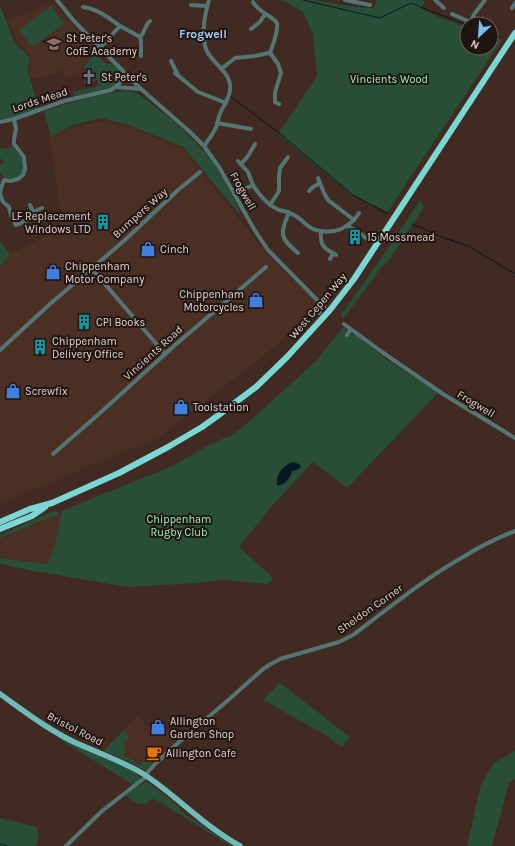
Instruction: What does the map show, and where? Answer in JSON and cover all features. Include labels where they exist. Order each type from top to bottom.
[{"type":"highway","name":"West Cepen Way","points":[[0,529],[32,516],[52,503],[125,470],[182,440],[216,417],[256,386],[287,357],[330,310],[354,279],[515,33]]},
{"type":"highway","name":"West Cepen Way","points":[[0,522],[30,509],[52,503]]},
{"type":"main road","name":"Bristol Road","points":[[0,694],[55,732],[74,742],[128,765],[146,776],[212,828],[240,846]]},
{"type":"street","name":"Frogwell","points":[[57,0],[100,48],[141,89],[204,146],[219,167],[254,229],[268,250],[324,307]]},
{"type":"street","points":[[204,146],[212,135],[226,102],[229,94],[230,83],[222,69],[209,56],[205,47],[204,30],[208,0]]},
{"type":"street","points":[[345,0],[370,5]]},
{"type":"street","points":[[435,0],[444,8]]},
{"type":"street","points":[[473,16],[485,0]]},
{"type":"street","points":[[512,8],[515,3]]},
{"type":"street","points":[[253,4],[275,20],[277,26],[276,37],[270,53]]},
{"type":"street","points":[[194,6],[207,6]]},
{"type":"street","points":[[83,7],[100,12],[120,26],[140,37]]},
{"type":"street","points":[[252,27],[260,22],[265,14]]},
{"type":"street","points":[[452,14],[459,17]]},
{"type":"street","points":[[142,56],[140,37],[147,23],[150,21]]},
{"type":"street","points":[[100,48],[120,26]]},
{"type":"street","points":[[136,50],[141,50]]},
{"type":"street","points":[[222,69],[236,56],[255,56],[270,53]]},
{"type":"street","points":[[270,53],[280,69],[280,77],[275,92],[275,103]]},
{"type":"street","points":[[171,61],[177,74],[198,92],[226,102]]},
{"type":"street","points":[[115,88],[127,75]]},
{"type":"street","points":[[115,88],[141,89]]},
{"type":"street","name":"Lords Mead","points":[[0,122],[14,119],[64,101],[115,88]]},
{"type":"street","points":[[14,119],[16,128],[14,144],[24,157],[25,168],[23,175],[18,179],[11,181],[2,179],[0,194],[3,202],[9,207],[14,226],[31,218],[33,212],[30,205]]},
{"type":"street","points":[[217,123],[251,129]]},
{"type":"street","points":[[255,147],[248,156],[239,162],[249,175],[253,185],[270,205],[289,212],[309,227],[321,231],[336,230],[347,226],[359,213]]},
{"type":"street","points":[[270,205],[279,191],[280,168],[288,157]]},
{"type":"street","name":"Bumpers Way","points":[[0,350],[200,172]]},
{"type":"street","points":[[309,190],[319,181],[325,196],[330,202],[354,220]]},
{"type":"street","points":[[234,194],[253,185]]},
{"type":"street","points":[[33,212],[42,208]]},
{"type":"street","points":[[289,212],[282,234],[285,240],[298,253]]},
{"type":"street","points":[[347,226],[359,232],[367,239]]},
{"type":"street","points":[[321,231],[322,245],[335,254],[330,259]]},
{"type":"street","points":[[294,249],[298,244]]},
{"type":"street","name":"Vincients Road","points":[[53,454],[165,354],[266,267]]},
{"type":"street","points":[[92,269],[165,354]]},
{"type":"street","points":[[319,313],[328,303]]},
{"type":"street","name":"Frogwell","points":[[344,324],[443,394],[515,438]]},
{"type":"street","points":[[347,335],[351,329]]},
{"type":"street","name":"Sheldon Corner","points":[[66,846],[102,811],[146,776],[179,742],[269,665],[280,659],[339,642],[353,635],[440,571],[463,556],[515,531]]},
{"type":"shaded area","name":"St Peter's CofE Academy","points":[[54,3],[91,46],[91,51],[89,54],[91,57],[81,67],[88,75],[78,76],[76,74],[65,77],[61,69],[55,74],[32,79],[28,68],[32,58],[17,41],[9,20]]},
{"type":"shaded area","points":[[101,121],[130,127],[184,150],[270,258],[318,303],[267,353],[159,437],[0,503],[0,267],[10,254],[63,227],[50,138],[74,127]]},
{"type":"shaded area","points":[[62,511],[56,539],[48,564],[0,558],[0,538],[58,515],[57,513]]},
{"type":"shaded area","points":[[137,716],[148,727],[159,718],[162,721],[161,723],[176,741],[146,768],[105,749]]},
{"type":"green space","name":"Vincients Wood","points":[[279,0],[314,0],[356,7],[374,8],[377,0],[423,0],[425,2],[421,8],[440,18],[459,24],[459,56],[491,56],[388,212],[353,196],[278,134],[317,76],[313,34],[303,12],[286,2]]},
{"type":"green space","points":[[0,5],[14,42],[30,58],[27,68],[39,108],[13,118],[0,119]]},
{"type":"green space","points":[[51,6],[64,24],[32,47],[19,30]]},
{"type":"green space","points":[[92,50],[105,63],[114,65],[123,74],[118,83],[109,89],[74,96],[73,92],[99,86],[97,80],[85,83],[84,81],[89,74],[83,67],[92,57],[90,53]]},
{"type":"green space","points":[[124,91],[134,92],[141,96],[172,120],[212,160],[236,203],[241,216],[183,147],[129,125],[101,118],[73,125],[51,137],[44,111],[93,97]]},
{"type":"green space","points":[[11,146],[22,159],[24,167],[17,178],[8,179],[0,173],[0,165],[4,163],[2,159],[0,159],[0,148],[7,149]]},
{"type":"green space","points":[[420,200],[424,207],[387,263],[384,264],[343,319],[341,315]]},
{"type":"green space","points":[[0,241],[10,254],[0,267]]},
{"type":"green space","name":"Chippenham Rugby Club","points":[[344,326],[346,328],[346,333],[349,335],[355,334],[386,359],[438,393],[347,488],[313,462],[270,508],[239,547],[271,576],[272,580],[268,584],[223,580],[128,587],[0,564],[0,558],[48,564],[56,539],[62,511],[172,466],[213,443],[230,436],[242,428],[316,361]]},
{"type":"green space","points":[[56,510],[59,514],[0,538],[0,535]]},
{"type":"green space","points":[[280,683],[350,737],[342,747],[324,734],[263,700]]},
{"type":"green space","points":[[124,730],[129,737],[123,744],[126,749],[123,755],[141,765],[143,762],[148,760],[151,762],[151,765],[147,769],[144,770],[126,760],[104,751]]},
{"type":"green space","points":[[60,737],[120,764],[139,776],[140,780],[133,785],[58,738]]},
{"type":"green space","points":[[515,751],[515,779],[509,783],[492,846],[467,846],[481,784],[494,763]]},
{"type":"green space","points":[[145,782],[148,782],[170,799],[189,817],[233,846],[230,846],[157,800],[152,799],[144,804],[137,803],[126,796]]},
{"type":"green space","points":[[0,818],[38,827],[38,840],[36,846],[0,846]]},
{"type":"water","points":[[290,463],[297,463],[301,467],[292,471],[289,479],[285,483],[277,485],[277,478],[280,472]]},
{"type":"waterway","points":[[303,0],[380,18],[411,3],[419,6]]},
{"type":"waterway","points":[[420,7],[459,22]]},
{"type":"waterway","points":[[231,97],[278,132],[353,195],[388,214]]},
{"type":"waterway","points":[[412,224],[444,238],[468,246],[515,274]]},
{"type":"waterway","points":[[0,844],[7,846]]},
{"type":"place","name":"St Peter's CofE Academy","points":[[54,44]]},
{"type":"place","name":"St Peter's","points":[[89,77]]},
{"type":"place","name":"LF Replacement Windows LTD","points":[[103,222]]},
{"type":"place","name":"15 Mossmead","points":[[355,237]]},
{"type":"place","name":"Cinch","points":[[148,249]]},
{"type":"place","name":"Chippenham Motor Company","points":[[53,272]]},
{"type":"place","name":"Chippenham Motorcycles","points":[[256,300]]},
{"type":"place","name":"CPI Books","points":[[84,322]]},
{"type":"place","name":"Chippenham Delivery Office","points":[[40,347]]},
{"type":"place","name":"Screwfix","points":[[13,391]]},
{"type":"place","name":"Toolstation","points":[[181,407]]},
{"type":"place","name":"Allington Garden Shop","points":[[158,727]]},
{"type":"place","name":"Allington Cafe","points":[[154,753]]},
{"type":"district","name":"Frogwell","points":[[203,34]]}]
